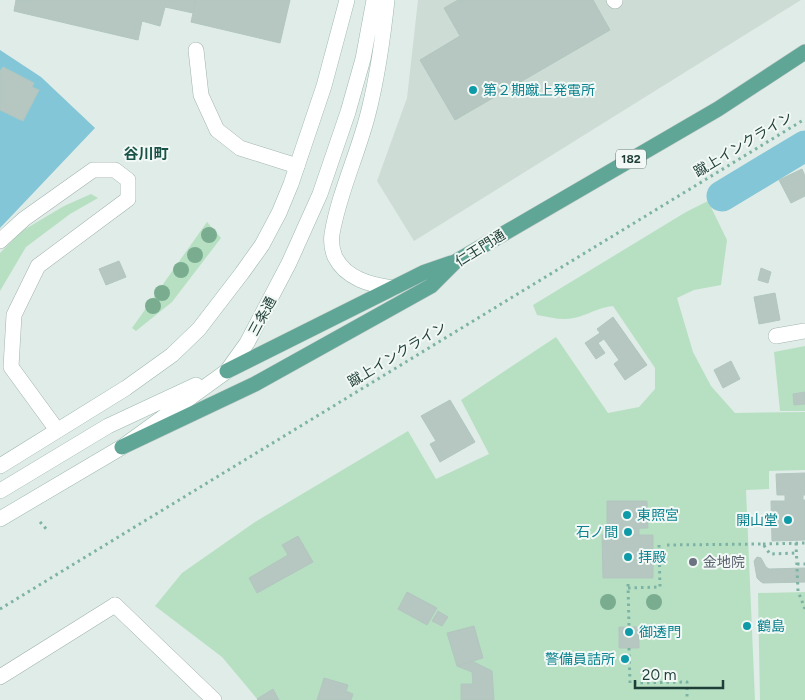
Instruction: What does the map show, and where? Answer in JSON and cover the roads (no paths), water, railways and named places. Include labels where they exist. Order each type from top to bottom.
[{"type":"main road","points":[[0,466],[126,388],[172,354],[199,329],[262,245],[279,213],[297,166],[324,86],[347,0]]},
{"type":"main road","name":"三条通","points":[[0,519],[122,447],[227,371],[247,343],[265,311],[320,194],[348,112],[363,59],[374,0]]},
{"type":"main road","points":[[386,0],[382,40],[369,111],[340,201],[332,235],[332,245],[335,256],[353,276],[366,282],[393,288]]},
{"type":"main road","points":[[196,50],[201,95],[217,130],[240,148],[297,166]]},
{"type":"main road","name":"仁王門通","points":[[122,447],[256,384],[432,286],[454,262],[718,109],[805,52]]},
{"type":"main road","points":[[0,241],[24,219],[93,170],[116,170],[128,180],[128,199],[38,266],[14,315],[10,367],[57,430]]},
{"type":"main road","name":"182","points":[[227,371],[425,272],[454,262]]},
{"type":"main road","points":[[776,336],[805,331]]},
{"type":"main road","points":[[0,491],[108,426],[227,371]]},
{"type":"main road","points":[[0,677],[115,606],[214,700]]},
{"type":"water","points":[[0,50],[41,77],[95,128],[0,228]]},
{"type":"waterway","points":[[722,196],[805,146]]},
{"type":"place","name":"第２期蹴上発電所","points":[[473,90]]},
{"type":"place","name":"東照宮","points":[[627,515]]},
{"type":"place","name":"開山堂","points":[[788,520]]},
{"type":"place","name":"石ノ間","points":[[628,532]]},
{"type":"place","name":"拝殿","points":[[628,557]]},
{"type":"place","name":"金地院","points":[[693,562]]},
{"type":"place","name":"鶴島","points":[[747,626]]},
{"type":"place","name":"御透門","points":[[629,632]]},
{"type":"place","name":"警備員詰所","points":[[625,659]]},
{"type":"district","name":"谷川町","points":[[146,154]]}]
